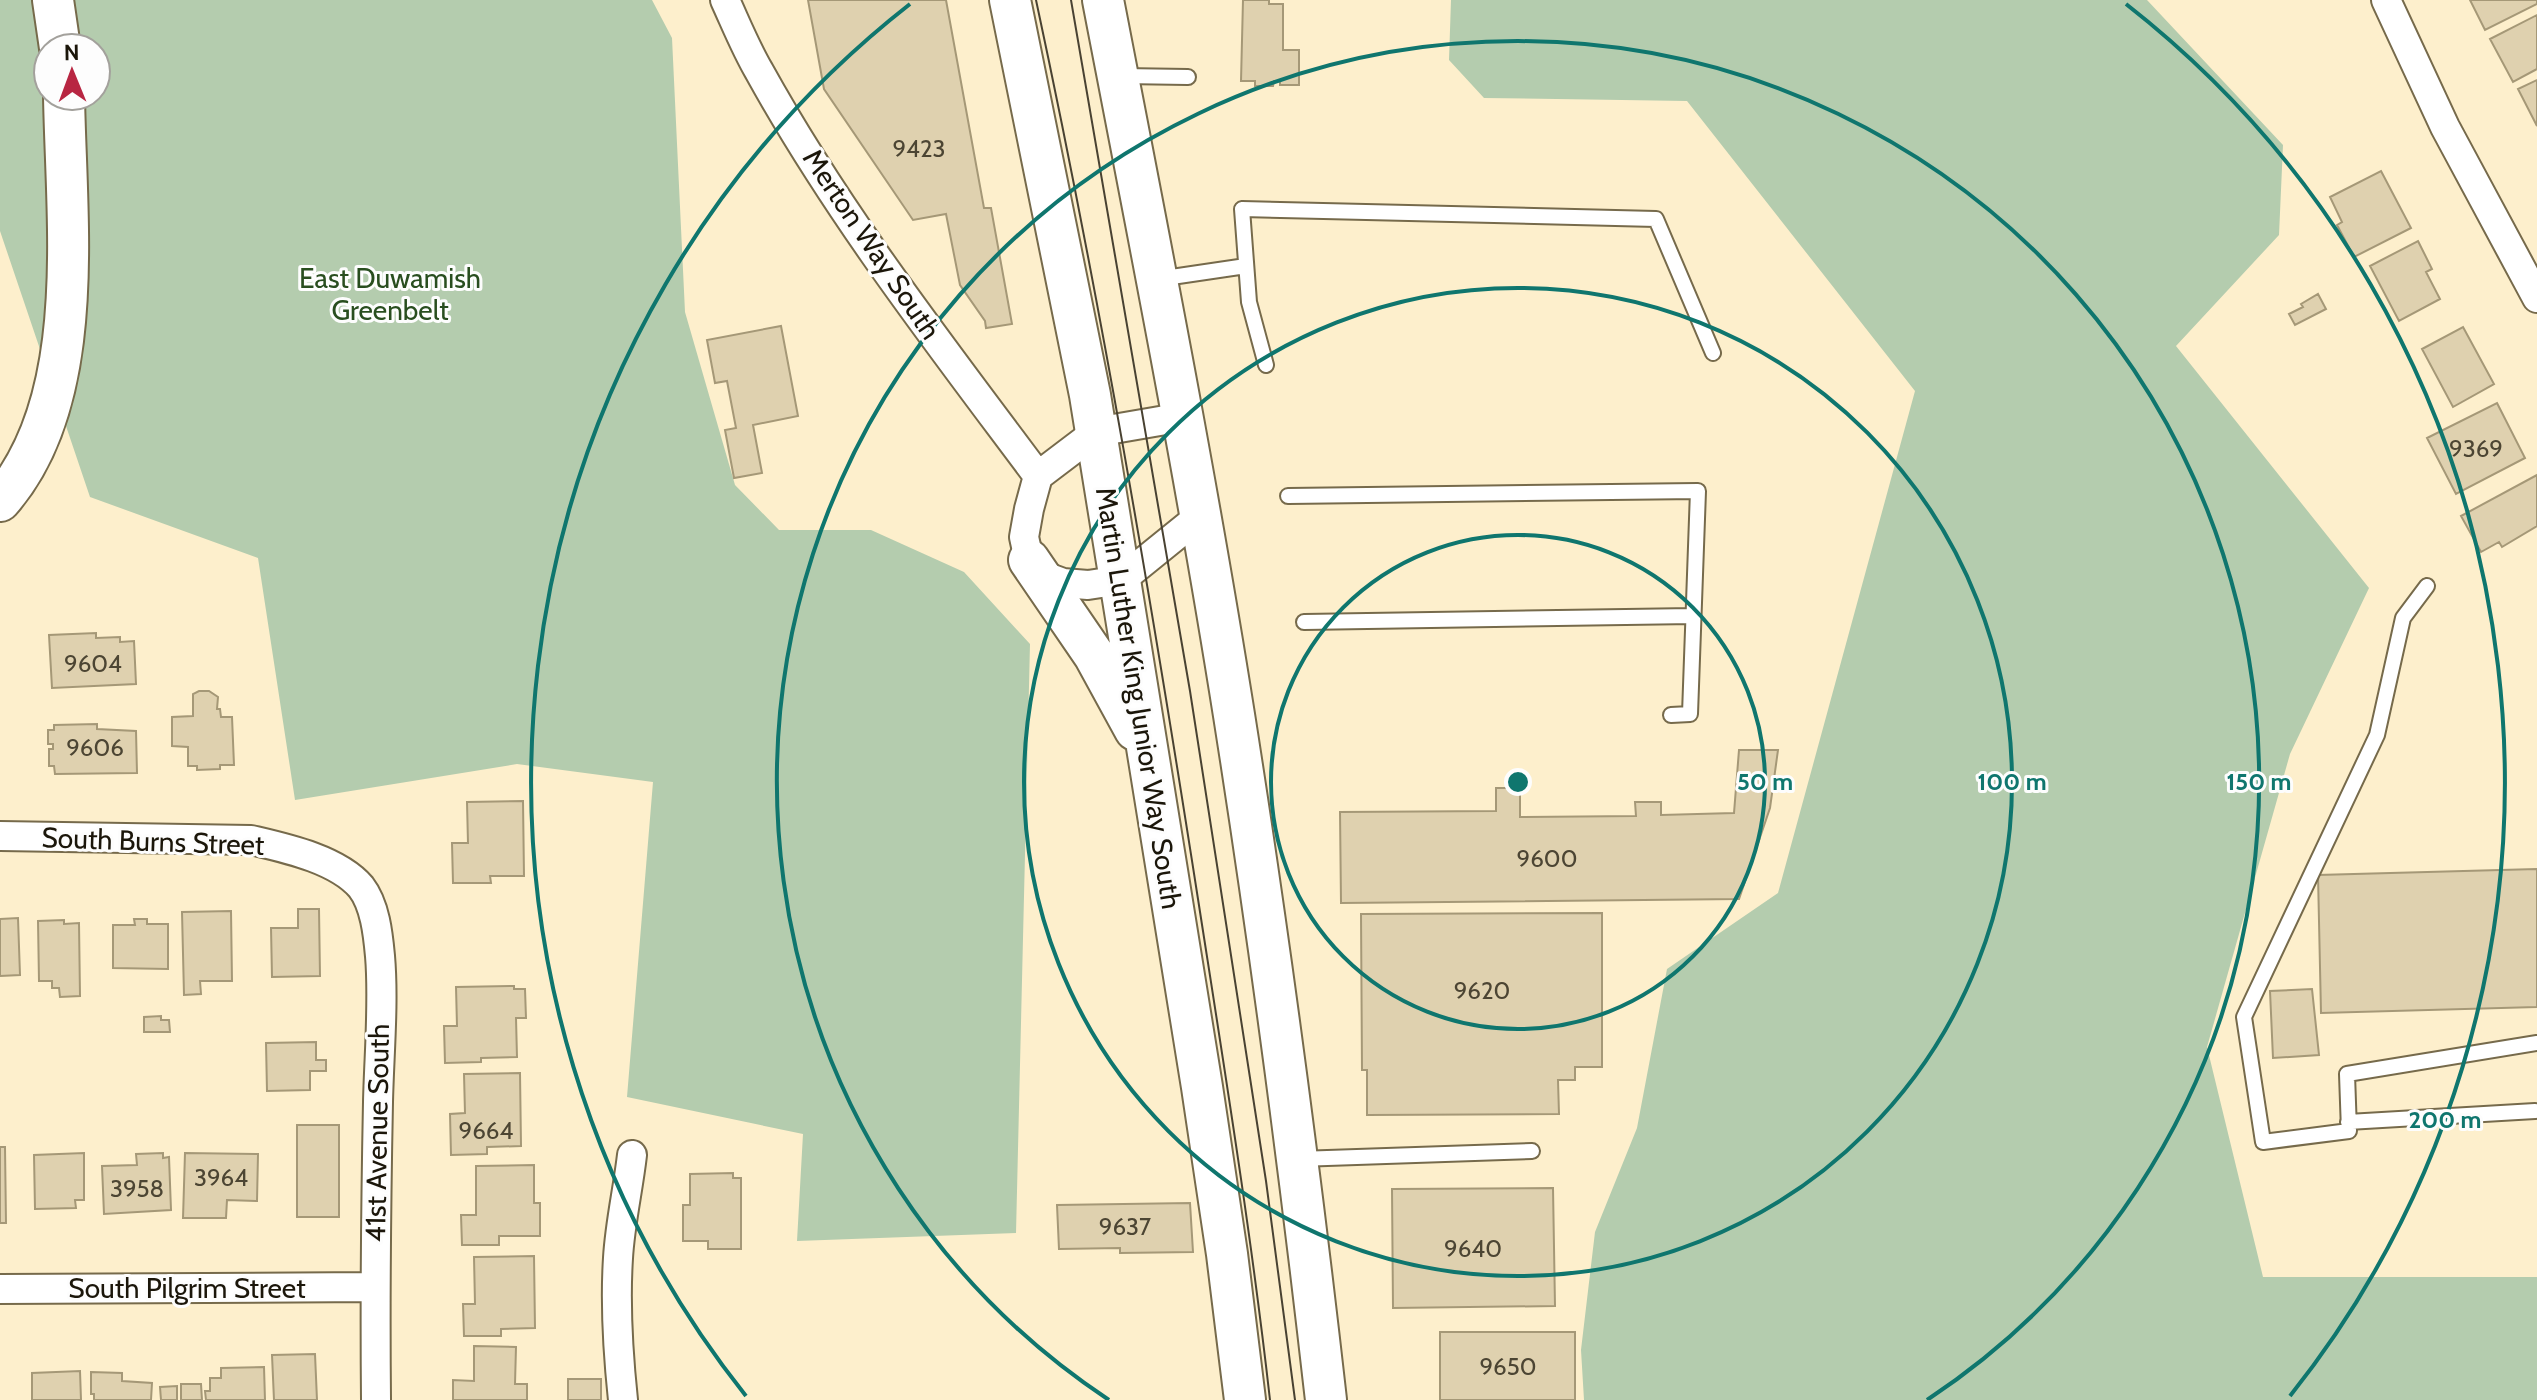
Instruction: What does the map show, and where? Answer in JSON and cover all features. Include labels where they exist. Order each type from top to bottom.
[{"type":"main road","points":[[53,0],[58,32]]},
{"type":"main road","name":"Martin Luther King Junior Way South","points":[[1010,0],[1054,209],[1121,580],[1207,1117],[1245,1400]]},
{"type":"main road","points":[[1103,0],[1183,417],[1266,930],[1326,1400]]},
{"type":"main road","points":[[0,501],[13,486],[34,448],[50,411],[61,367],[66,319],[67,246],[64,112]]},
{"type":"main road","points":[[1029,560],[1094,655],[1148,754]]},
{"type":"street","name":"Merton Way South","points":[[725,0],[758,70],[833,193],[1038,476]]},
{"type":"street","points":[[2386,0],[2445,127],[2537,298]]},
{"type":"street","points":[[1183,417],[1096,432],[1038,476],[1024,537],[1029,560],[1044,576],[1063,583],[1088,585],[1121,580],[1200,516]]},
{"type":"street","name":"South Burns Street","points":[[0,836],[251,840],[306,855],[347,875]]},
{"type":"street","name":"41st Avenue South","points":[[347,875],[361,888],[370,903],[380,957],[376,1400]]},
{"type":"street","points":[[623,1400],[618,1352],[618,1259],[632,1155]]},
{"type":"street","name":"South Pilgrim Street","points":[[0,1289],[375,1287]]},
{"type":"lane","points":[[1118,76],[1188,77]]},
{"type":"lane","points":[[1266,365],[1249,302],[1242,209],[1656,219],[1713,353]]},
{"type":"lane","points":[[1157,279],[1246,266]]},
{"type":"lane","points":[[1288,496],[1698,491],[1690,714],[1671,715]]},
{"type":"lane","points":[[2427,586],[2403,618],[2377,735],[2244,1017],[2263,1142],[2349,1131],[2347,1074],[2537,1043]]},
{"type":"lane","points":[[1304,622],[1693,616]]},
{"type":"lane","points":[[2348,1122],[2535,1111]]},
{"type":"lane","points":[[1297,1159],[1532,1151]]},
{"type":"green space","name":"East Duwamish Greenbelt","points":[[0,0],[652,0],[672,38],[685,312],[735,485],[779,530],[871,530],[964,572],[1030,644],[1016,1233],[797,1241],[803,1134],[627,1097],[653,782],[517,764],[295,800],[258,558],[90,497],[0,231]]},
{"type":"green space","points":[[1451,0],[2147,0],[2283,145],[2279,235],[2176,346],[2369,588],[2290,754],[2207,1047],[2263,1277],[2537,1277],[2537,1400],[1584,1400],[1581,1350],[1595,1232],[1637,1128],[1667,969],[1778,893],[1915,391],[1687,101],[1484,98],[1449,60]]},
{"type":"building","points":[[808,0],[946,0],[984,208],[991,208],[1012,324],[986,328],[985,321],[960,285],[946,214],[913,220],[824,89]]},
{"type":"building","points":[[1243,0],[1269,0],[1269,4],[1283,4],[1283,50],[1299,50],[1299,85],[1280,85],[1280,81],[1274,81],[1273,86],[1255,86],[1255,81],[1241,81]]},
{"type":"building","points":[[2470,0],[2537,0],[2537,4],[2485,30]]},
{"type":"building","points":[[2537,15],[2537,69],[2513,82],[2490,39]]},
{"type":"building","points":[[2537,80],[2537,126],[2518,89]]},
{"type":"building","points":[[2381,171],[2411,228],[2354,257],[2337,225],[2342,222],[2330,197]]},
{"type":"building","points":[[2418,241],[2432,269],[2426,272],[2440,299],[2399,321],[2370,266]]},
{"type":"building","points":[[2318,294],[2326,309],[2295,325],[2289,314]]},
{"type":"building","points":[[781,326],[798,416],[753,425],[762,473],[734,478],[725,430],[736,428],[727,381],[715,383],[707,340]]},
{"type":"building","points":[[2463,327],[2494,384],[2453,407],[2422,349]]},
{"type":"building","points":[[2497,403],[2525,458],[2456,494],[2427,438]]},
{"type":"building","points":[[2537,475],[2537,526],[2502,547],[2499,542],[2481,552],[2461,516]]},
{"type":"building","points":[[96,633],[96,638],[120,637],[120,642],[134,641],[136,684],[52,688],[49,635]]},
{"type":"building","points":[[209,691],[218,697],[217,709],[220,709],[221,717],[232,717],[234,765],[197,770],[197,766],[188,766],[188,747],[172,746],[172,717],[193,716],[193,694]]},
{"type":"building","points":[[97,724],[97,729],[136,731],[137,773],[55,774],[54,766],[49,766],[49,749],[53,749],[53,744],[48,744],[48,730],[54,730],[54,725]]},
{"type":"building","points":[[1739,750],[1778,750],[1770,808],[1739,899],[1341,903],[1340,812],[1496,811],[1496,788],[1520,788],[1520,817],[1636,816],[1635,802],[1661,802],[1661,815],[1734,813]]},
{"type":"building","points":[[523,801],[524,876],[490,876],[491,883],[453,883],[452,843],[468,843],[467,802]]},
{"type":"building","points":[[2537,869],[2537,1007],[2321,1013],[2318,875]]},
{"type":"building","points":[[298,909],[319,909],[320,976],[272,977],[271,928],[298,928]]},
{"type":"building","points":[[231,911],[232,981],[200,981],[201,994],[184,995],[182,912]]},
{"type":"building","points":[[1602,913],[1602,1067],[1575,1067],[1575,1080],[1558,1080],[1559,1114],[1367,1115],[1367,1070],[1362,1070],[1361,914]]},
{"type":"building","points":[[18,918],[20,975],[0,976],[0,919]]},
{"type":"building","points":[[134,919],[147,919],[147,924],[168,924],[168,969],[113,968],[113,925],[135,925]]},
{"type":"building","points":[[64,920],[64,924],[79,923],[80,996],[60,997],[59,988],[52,988],[52,981],[39,981],[38,921]]},
{"type":"building","points":[[514,986],[514,989],[525,989],[526,1018],[516,1018],[517,1057],[445,1063],[444,1026],[457,1026],[456,987]]},
{"type":"building","points":[[2312,989],[2319,1055],[2273,1058],[2270,991]]},
{"type":"building","points":[[161,1016],[161,1020],[169,1020],[170,1032],[144,1032],[144,1017]]},
{"type":"building","points":[[316,1042],[316,1060],[326,1060],[326,1071],[310,1071],[310,1090],[267,1091],[266,1043]]},
{"type":"building","points":[[520,1073],[521,1146],[487,1147],[487,1154],[451,1155],[450,1114],[465,1113],[464,1074]]},
{"type":"building","points":[[297,1125],[339,1125],[339,1217],[297,1217]]},
{"type":"building","points":[[0,1147],[5,1147],[6,1223],[0,1223]]},
{"type":"building","points":[[84,1153],[84,1200],[75,1200],[76,1208],[35,1209],[34,1155]]},
{"type":"building","points":[[163,1153],[163,1158],[169,1157],[171,1210],[104,1214],[102,1166],[137,1165],[136,1154]]},
{"type":"building","points":[[185,1153],[258,1154],[257,1201],[227,1200],[226,1218],[183,1218]]},
{"type":"building","points":[[534,1165],[534,1203],[540,1203],[540,1236],[499,1236],[499,1245],[462,1245],[461,1215],[476,1215],[476,1166]]},
{"type":"building","points":[[733,1173],[733,1178],[741,1178],[741,1249],[708,1249],[708,1241],[683,1241],[683,1205],[690,1205],[690,1174]]},
{"type":"building","points":[[1553,1188],[1555,1306],[1393,1308],[1392,1189]]},
{"type":"building","points":[[1190,1203],[1193,1252],[1120,1253],[1120,1248],[1059,1249],[1057,1205]]},
{"type":"building","points":[[534,1256],[535,1328],[501,1329],[501,1336],[464,1336],[463,1304],[475,1304],[474,1257]]},
{"type":"building","points":[[1440,1332],[1575,1332],[1575,1400],[1440,1400]]},
{"type":"building","points":[[474,1346],[516,1347],[515,1384],[527,1384],[527,1400],[453,1400],[453,1380],[474,1381]]},
{"type":"building","points":[[315,1354],[317,1400],[274,1400],[272,1355]]},
{"type":"building","points":[[264,1367],[265,1400],[206,1400],[205,1391],[210,1391],[210,1378],[221,1378],[221,1368]]},
{"type":"building","points":[[80,1371],[81,1400],[32,1400],[32,1373]]},
{"type":"building","points":[[91,1372],[122,1373],[122,1381],[152,1383],[151,1400],[94,1400]]},
{"type":"building","points":[[568,1379],[601,1379],[601,1400],[568,1400]]},
{"type":"building","points":[[181,1384],[201,1384],[202,1400],[181,1400]]},
{"type":"building","points":[[177,1386],[177,1400],[161,1400],[160,1387]]},
{"type":"tram line","points":[[1036,0],[1103,336],[1162,673],[1237,1149],[1270,1400]]},
{"type":"tram line","points":[[1071,0],[1190,691],[1266,1181],[1295,1400]]}]
